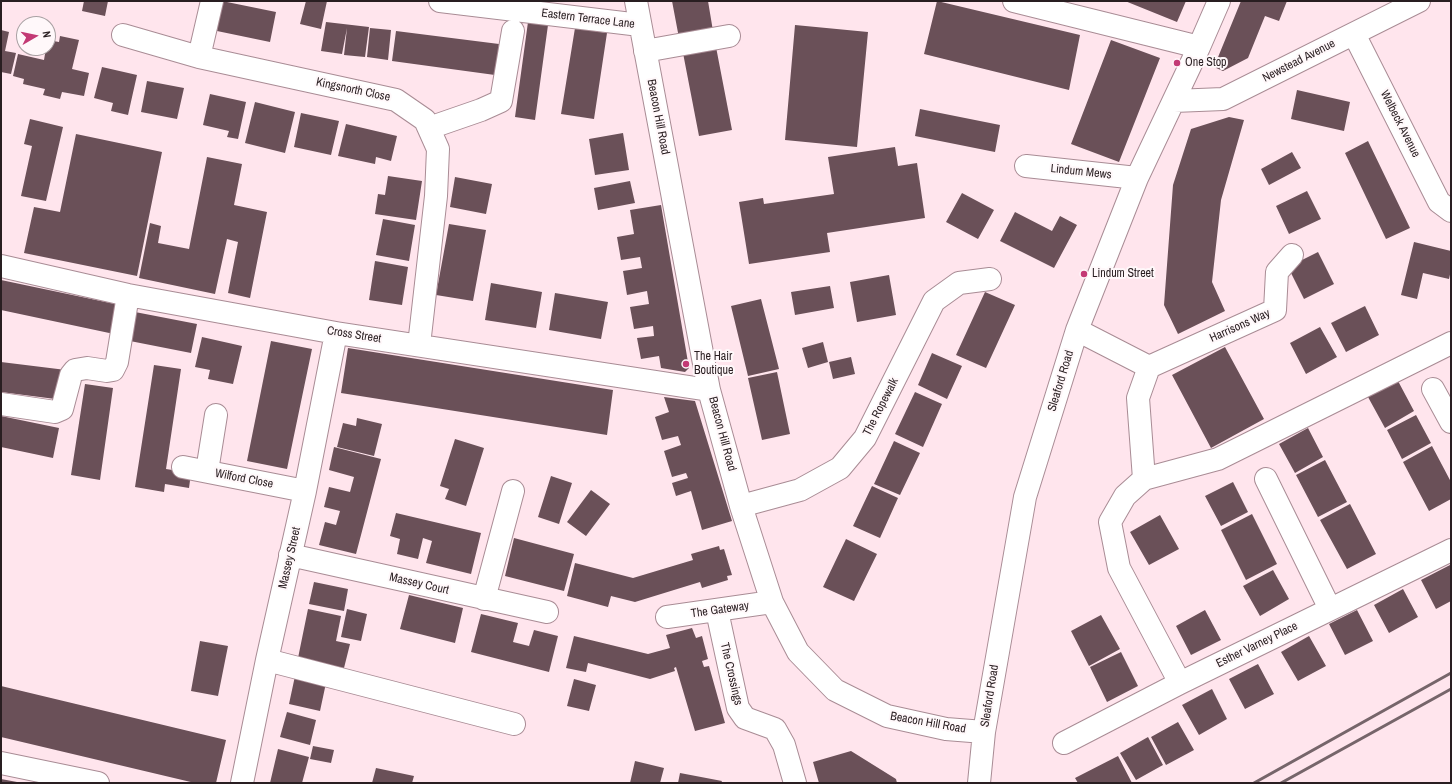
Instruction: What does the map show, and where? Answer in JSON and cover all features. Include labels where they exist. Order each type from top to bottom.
[{"type":"street","points":[[199,57],[212,1]]},
{"type":"street","name":"Eastern Terrace Lane","points":[[440,1],[640,25]]},
{"type":"street","name":"Beacon Hill Road","points":[[636,1],[709,390],[742,506],[772,602],[798,652],[835,690],[887,716],[946,729],[984,732]]},
{"type":"street","points":[[1014,1],[1199,47]]},
{"type":"street","name":"Sleaford Road","points":[[979,783],[984,732],[1025,497],[1077,330],[1137,178],[1174,101],[1219,1]]},
{"type":"street","name":"Newstead Avenue","points":[[1174,101],[1222,99],[1419,1]]},
{"type":"street","points":[[430,128],[481,110],[501,101],[513,31]]},
{"type":"street","name":"Welbeck Avenue","points":[[1354,34],[1439,202],[1451,210]]},
{"type":"street","name":"Kingsnorth Close","points":[[122,35],[199,57],[396,100],[426,120],[438,149],[436,196],[419,345]]},
{"type":"street","points":[[645,51],[729,36]]},
{"type":"street","name":"Lindum Mews","points":[[1026,166],[1137,178]]},
{"type":"street","name":"Harrisons Way","points":[[1149,367],[1275,310],[1278,272],[1292,255]]},
{"type":"street","name":"Cross Street","points":[[1,266],[128,295],[336,333],[709,390]]},
{"type":"street","name":"The Ropewalk","points":[[742,506],[800,490],[840,468],[865,438],[934,301],[959,283],[990,279]]},
{"type":"street","points":[[1,404],[55,412],[62,409],[71,375],[75,370],[87,368],[107,371],[113,370],[116,362],[128,295]]},
{"type":"street","points":[[1077,330],[1149,367],[1138,398],[1144,479]]},
{"type":"street","name":"Massey Street","points":[[242,783],[266,660],[306,491],[336,333]]},
{"type":"street","points":[[1180,683],[1119,568],[1110,522],[1124,496],[1144,479],[1218,459],[1451,343]]},
{"type":"street","points":[[1433,389],[1451,422]]},
{"type":"street","points":[[207,472],[216,415]]},
{"type":"street","name":"Wilford Close","points":[[183,467],[306,491]]},
{"type":"street","points":[[1266,479],[1330,609]]},
{"type":"street","points":[[484,599],[513,491]]},
{"type":"street","name":"Esther Varney Place","points":[[1064,743],[1180,683],[1451,550]]},
{"type":"street","name":"Massey Court","points":[[290,555],[547,612]]},
{"type":"street","name":"The Gateway","points":[[667,617],[772,602]]},
{"type":"street","name":"The Crossings","points":[[717,611],[738,708],[745,718],[775,729],[784,745],[795,783]]},
{"type":"street","points":[[266,660],[514,724]]},
{"type":"street","points":[[1,763],[98,783]]},
{"type":"building","points":[[84,1],[108,1],[105,16],[82,11]]},
{"type":"building","points":[[222,1],[276,12],[270,42],[217,31]]},
{"type":"building","points":[[306,1],[327,1],[321,29],[300,24]]},
{"type":"building","points":[[672,1],[708,1],[713,31],[679,38]]},
{"type":"building","points":[[937,1],[1080,35],[1069,90],[924,54]]},
{"type":"building","points":[[1125,1],[1186,1],[1177,22]]},
{"type":"building","points":[[1241,1],[1287,1],[1279,21],[1265,16],[1248,58],[1223,71],[1214,67]]},
{"type":"building","points":[[326,22],[369,27],[365,57],[344,55],[347,28],[342,54],[321,51]]},
{"type":"building","points":[[528,22],[548,25],[535,120],[515,117]]},
{"type":"building","points":[[795,25],[868,32],[857,147],[785,140]]},
{"type":"building","points":[[370,28],[391,30],[388,60],[367,57]]},
{"type":"building","points":[[575,28],[607,33],[594,119],[561,114]]},
{"type":"building","points":[[1,30],[9,32],[5,51],[16,53],[11,74],[1,72]]},
{"type":"building","points":[[396,31],[499,44],[495,75],[392,61]]},
{"type":"building","points":[[60,36],[79,40],[72,69],[89,73],[84,96],[62,92],[60,99],[43,95],[45,89],[23,84],[24,79],[13,76],[18,56],[27,56],[44,60],[45,56],[56,56],[56,41],[59,42]]},
{"type":"building","points":[[1111,40],[1160,58],[1119,162],[1071,144]]},
{"type":"building","points":[[716,47],[732,130],[699,136],[683,53]]},
{"type":"building","points":[[102,67],[137,75],[128,115],[111,111],[113,103],[94,98]]},
{"type":"building","points":[[147,81],[184,88],[177,119],[141,112]]},
{"type":"building","points":[[1297,90],[1350,102],[1344,131],[1291,119]]},
{"type":"building","points":[[210,94],[246,102],[238,139],[227,137],[229,131],[203,125]]},
{"type":"building","points":[[255,102],[295,112],[285,153],[245,143]]},
{"type":"building","points":[[920,109],[1000,125],[995,152],[915,136]]},
{"type":"building","points":[[301,113],[339,121],[331,155],[294,147]]},
{"type":"building","points":[[1229,117],[1244,120],[1221,200],[1212,282],[1225,311],[1178,334],[1164,305],[1173,185],[1191,129]]},
{"type":"building","points":[[30,119],[63,127],[46,201],[21,196],[32,146],[24,144]]},
{"type":"building","points":[[346,124],[397,136],[391,161],[376,157],[375,164],[338,156]]},
{"type":"building","points":[[623,133],[629,170],[595,175],[589,139]]},
{"type":"building","points":[[76,134],[162,152],[137,276],[24,253],[34,207],[60,212]]},
{"type":"building","points":[[1368,141],[1410,228],[1386,239],[1345,153]]},
{"type":"building","points":[[895,147],[898,166],[917,163],[925,218],[827,233],[830,252],[749,264],[739,202],[763,198],[764,204],[834,194],[828,157]]},
{"type":"building","points":[[1292,152],[1301,168],[1269,185],[1261,169]]},
{"type":"building","points":[[207,157],[242,164],[234,205],[267,212],[250,298],[228,293],[238,242],[227,239],[215,294],[139,278],[150,223],[161,226],[158,243],[189,249]]},
{"type":"building","points":[[388,176],[422,181],[416,220],[375,214],[378,194],[385,195]]},
{"type":"building","points":[[455,177],[492,184],[486,214],[450,207]]},
{"type":"building","points":[[630,181],[635,203],[598,210],[594,188]]},
{"type":"building","points":[[1307,191],[1321,219],[1289,234],[1276,206]]},
{"type":"building","points":[[962,193],[994,210],[978,239],[946,222]]},
{"type":"building","points":[[661,205],[689,368],[685,372],[661,368],[659,356],[641,359],[637,338],[654,336],[653,326],[634,329],[630,307],[649,304],[647,291],[627,295],[623,271],[642,268],[640,257],[621,260],[617,237],[634,234],[630,210]]},
{"type":"building","points":[[1015,212],[1052,231],[1060,216],[1077,225],[1054,268],[1000,241]]},
{"type":"building","points":[[383,219],[415,225],[409,261],[376,255]]},
{"type":"building","points":[[449,224],[486,230],[473,301],[436,295]]},
{"type":"building","points":[[1414,242],[1451,251],[1451,270],[1449,279],[1423,273],[1417,299],[1401,295]]},
{"type":"building","points":[[1318,252],[1334,284],[1304,299],[1288,267]]},
{"type":"building","points":[[375,261],[408,267],[402,305],[369,300]]},
{"type":"building","points":[[889,275],[896,315],[857,322],[850,282]]},
{"type":"building","points":[[1,280],[120,305],[114,334],[1,310]]},
{"type":"building","points":[[491,283],[542,292],[536,328],[485,320]]},
{"type":"building","points":[[830,286],[834,308],[795,315],[791,292]]},
{"type":"building","points":[[985,292],[1015,305],[986,368],[956,355]]},
{"type":"building","points":[[555,293],[608,302],[601,339],[549,330]]},
{"type":"building","points":[[761,299],[779,369],[748,376],[731,306]]},
{"type":"building","points":[[1365,306],[1379,335],[1346,352],[1331,323]]},
{"type":"building","points":[[135,312],[197,324],[191,353],[130,341]]},
{"type":"building","points":[[1320,327],[1337,357],[1306,374],[1290,343]]},
{"type":"building","points":[[202,337],[242,346],[233,384],[208,379],[210,370],[195,367]]},
{"type":"building","points":[[271,341],[312,349],[287,469],[247,461]]},
{"type":"building","points":[[823,342],[828,362],[808,368],[802,348]]},
{"type":"building","points":[[1225,347],[1264,419],[1211,448],[1172,375]]},
{"type":"building","points":[[348,348],[613,390],[607,435],[341,393]]},
{"type":"building","points":[[932,353],[962,366],[947,399],[918,385]]},
{"type":"building","points":[[851,357],[855,374],[833,379],[829,362]]},
{"type":"building","points":[[1,362],[66,370],[63,400],[1,392]]},
{"type":"building","points":[[154,365],[181,369],[166,469],[191,473],[189,488],[165,484],[164,492],[135,487]]},
{"type":"building","points":[[777,372],[790,434],[762,440],[748,378]]},
{"type":"building","points":[[1398,381],[1414,411],[1385,428],[1368,397]]},
{"type":"building","points":[[85,384],[113,388],[100,480],[71,475]]},
{"type":"building","points":[[915,392],[942,404],[923,447],[895,434]]},
{"type":"building","points":[[664,397],[695,401],[732,521],[702,530],[691,491],[676,496],[672,483],[688,478],[686,473],[672,477],[664,451],[681,445],[678,436],[662,440],[655,417],[669,412]]},
{"type":"building","points":[[1416,415],[1431,443],[1402,459],[1387,430]]},
{"type":"building","points":[[1,416],[59,428],[53,458],[1,447]]},
{"type":"building","points":[[357,418],[382,424],[374,456],[337,447],[343,423],[356,426]]},
{"type":"building","points":[[1308,428],[1323,457],[1295,473],[1279,444]]},
{"type":"building","points":[[455,439],[484,448],[466,506],[445,499],[449,489],[440,486]]},
{"type":"building","points":[[894,441],[920,453],[900,495],[874,484]]},
{"type":"building","points":[[1432,446],[1451,482],[1451,499],[1429,511],[1403,462]]},
{"type":"building","points":[[334,447],[381,459],[356,554],[319,545],[325,522],[336,525],[340,511],[324,507],[329,487],[350,492],[354,477],[329,470]]},
{"type":"building","points":[[1325,460],[1347,502],[1318,517],[1296,475]]},
{"type":"building","points":[[551,476],[572,483],[559,524],[538,517]]},
{"type":"building","points":[[1233,482],[1248,512],[1221,526],[1205,496]]},
{"type":"building","points":[[872,486],[898,498],[880,538],[853,526]]},
{"type":"building","points":[[591,490],[610,504],[586,536],[567,522]]},
{"type":"building","points":[[1350,504],[1376,554],[1347,569],[1320,520]]},
{"type":"building","points":[[396,513],[481,533],[471,574],[426,563],[432,541],[423,538],[418,559],[397,554],[400,539],[390,536]]},
{"type":"building","points":[[1252,514],[1277,564],[1246,580],[1221,530]]},
{"type":"building","points":[[1160,515],[1179,549],[1149,565],[1130,532]]},
{"type":"building","points":[[514,538],[574,554],[564,591],[505,576]]},
{"type":"building","points":[[846,539],[877,554],[854,601],[823,587]]},
{"type":"building","points":[[719,546],[720,550],[724,549],[732,575],[727,576],[728,580],[702,588],[700,582],[635,602],[611,596],[608,607],[567,596],[575,563],[633,578],[693,560],[691,554]]},
{"type":"building","points":[[1450,565],[1451,601],[1436,609],[1421,580]]},
{"type":"building","points":[[1273,570],[1289,599],[1260,616],[1243,586]]},
{"type":"building","points":[[314,582],[348,589],[344,611],[309,604]]},
{"type":"building","points":[[1403,589],[1418,617],[1389,633],[1374,605]]},
{"type":"building","points":[[409,595],[463,608],[455,643],[400,629]]},
{"type":"building","points":[[308,609],[341,616],[336,641],[350,644],[344,668],[298,658]]},
{"type":"building","points":[[347,609],[367,614],[361,641],[341,637]]},
{"type":"building","points":[[1205,610],[1221,640],[1191,655],[1176,626]]},
{"type":"building","points":[[1357,610],[1373,641],[1345,655],[1329,624]]},
{"type":"building","points":[[481,614],[518,623],[513,642],[529,646],[534,630],[558,636],[549,672],[471,652]]},
{"type":"building","points":[[1101,615],[1120,649],[1089,666],[1071,631]]},
{"type":"building","points":[[692,628],[696,638],[702,636],[708,659],[702,661],[704,667],[709,666],[725,723],[695,731],[676,667],[674,668],[675,671],[650,679],[588,663],[586,672],[566,668],[574,636],[648,654],[670,648],[666,635]]},
{"type":"building","points":[[1309,636],[1326,666],[1298,681],[1281,652]]},
{"type":"building","points":[[200,641],[228,646],[218,696],[191,691]]},
{"type":"building","points":[[1121,652],[1138,686],[1107,702],[1090,667]]},
{"type":"building","points":[[1258,664],[1274,694],[1245,709],[1229,679]]},
{"type":"building","points":[[295,676],[326,683],[320,711],[289,704]]},
{"type":"building","points":[[574,679],[596,685],[589,711],[567,706]]},
{"type":"building","points":[[1,686],[226,740],[216,783],[195,783],[1,737]]},
{"type":"building","points":[[1212,689],[1227,719],[1199,735],[1182,705]]},
{"type":"building","points":[[287,712],[316,720],[310,745],[280,737]]},
{"type":"building","points":[[1178,722],[1194,750],[1166,765],[1151,737]]},
{"type":"building","points":[[1148,737],[1163,765],[1136,780],[1120,753]]},
{"type":"building","points":[[313,746],[334,750],[331,763],[310,759]]},
{"type":"building","points":[[278,749],[309,757],[302,783],[270,783]]},
{"type":"building","points":[[851,751],[896,779],[897,783],[819,783],[813,762]]},
{"type":"building","points":[[1118,756],[1132,783],[1078,783],[1075,778]]},
{"type":"building","points":[[635,761],[664,768],[660,783],[630,783]]},
{"type":"building","points":[[376,768],[414,776],[412,783],[372,783]]},
{"type":"building","points":[[680,773],[722,781],[721,783],[678,783]]},
{"type":"building","points":[[1,779],[17,782],[17,783],[1,783]]},
{"type":"railway","points":[[1254,783],[1451,673]]},
{"type":"railway","points":[[1281,783],[1451,689]]},
{"type":"place","name":"One Stop","points":[[1177,63]]},
{"type":"place","name":"Lindum Street","points":[[1084,274]]},
{"type":"place","name":"The Hair Boutique","points":[[686,364]]}]
